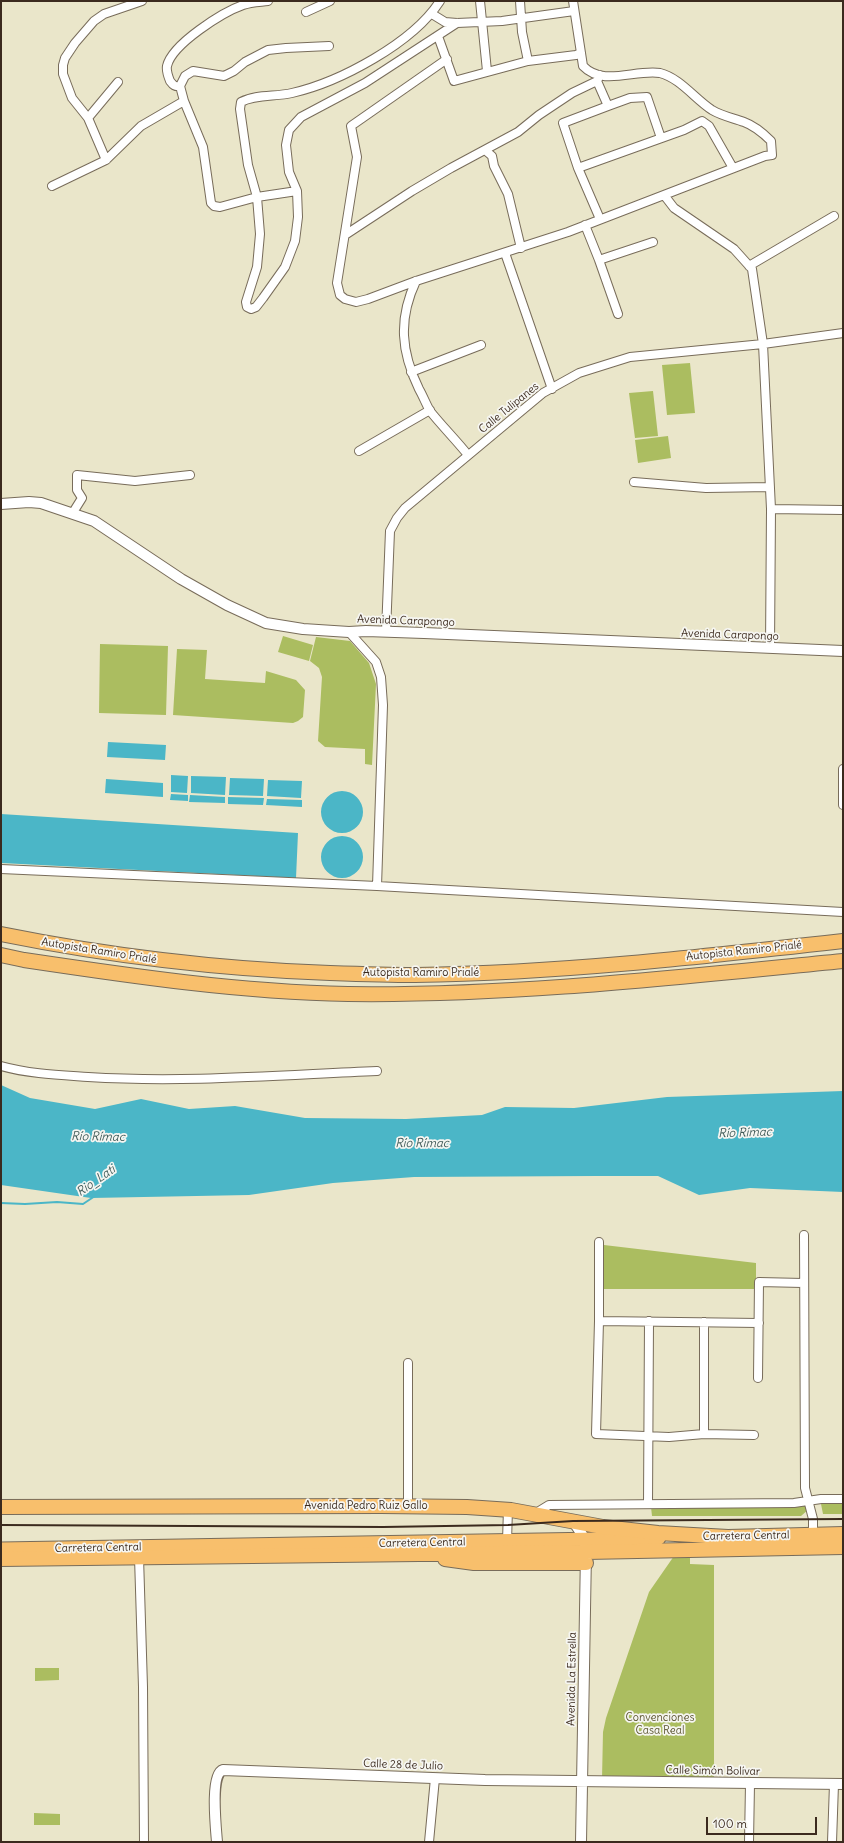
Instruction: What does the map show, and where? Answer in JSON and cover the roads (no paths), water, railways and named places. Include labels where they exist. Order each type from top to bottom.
[{"type":"highway","name":"Autopista Ramiro Prialé","points":[[1,934],[56,945],[206,965],[273,971],[413,975],[511,972],[593,966],[843,941]]},
{"type":"highway","name":"Autopista Ramiro Prialé","points":[[1,955],[24,960],[163,981],[262,990],[347,994],[448,993],[590,985],[843,961]]},
{"type":"highway","name":"Avenida Pedro Ruiz Gallo","points":[[1,1507],[408,1506],[508,1509],[633,1531],[728,1537]]},
{"type":"highway","name":"Carretera Central","points":[[1,1559],[586,1552],[813,1541],[843,1534]]},
{"type":"highway","name":"Carretera Central","points":[[728,1537],[813,1541],[843,1546]]},
{"type":"main road","name":"Carretera Central","points":[[1,1549],[508,1541],[586,1552],[728,1537]]},
{"type":"street","points":[[106,160],[88,118],[72,98],[62,69],[65,58],[84,30],[94,21],[104,14],[142,1]]},
{"type":"street","points":[[180,86],[172,84],[167,74],[167,65],[176,52],[192,36],[205,24],[240,6],[268,1]]},
{"type":"street","points":[[306,12],[330,1]]},
{"type":"street","points":[[440,1],[432,14],[402,41],[370,61],[332,79],[291,93],[251,98],[241,102],[240,109],[248,165],[257,197],[260,234],[259,255],[246,304],[248,307],[251,309],[256,307],[272,287],[285,267],[293,249],[298,225],[297,191],[289,172],[286,145],[289,130],[296,122],[310,112],[365,83],[383,70],[409,56],[433,38],[457,23]]},
{"type":"street","points":[[480,1],[487,71]]},
{"type":"street","points":[[520,1],[522,32],[528,60]]},
{"type":"street","points":[[573,1],[583,66],[588,72],[599,78],[608,106]]},
{"type":"street","points":[[432,14],[445,22],[457,23],[522,18],[574,11]]},
{"type":"street","points":[[436,37],[439,39],[454,81],[528,60],[576,55],[581,53]]},
{"type":"street","points":[[297,191],[257,197],[220,208],[212,205],[203,147],[180,86],[185,76],[190,72],[224,76],[234,72],[245,62],[268,50],[329,46]]},
{"type":"street","points":[[345,235],[450,168],[486,151],[518,132],[539,114],[599,78],[636,73],[654,73],[668,76],[713,110],[758,129],[771,140],[772,155],[765,156],[521,248],[416,281],[368,299],[356,302],[345,299],[340,295],[337,283],[357,157],[351,126],[447,59]]},
{"type":"street","points":[[88,118],[118,82]]},
{"type":"street","points":[[600,219],[578,168],[563,123],[630,98],[647,97],[661,138]]},
{"type":"street","points":[[52,186],[106,160],[141,126],[184,100]]},
{"type":"street","points":[[578,168],[661,138],[702,121],[709,126],[733,168]]},
{"type":"street","points":[[486,151],[492,156],[508,194],[521,248]]},
{"type":"street","points":[[664,195],[674,208],[734,249],[752,269],[763,344],[770,487],[770,648]]},
{"type":"street","points":[[749,266],[834,216]]},
{"type":"street","points":[[585,225],[618,314]]},
{"type":"street","points":[[599,260],[653,242]]},
{"type":"street","points":[[505,253],[552,388]]},
{"type":"street","points":[[416,281],[408,305],[403,328],[404,350],[411,372],[430,410],[468,455]]},
{"type":"street","name":"Calle Tulipanes","points":[[386,632],[390,531],[397,518],[405,508],[543,393],[579,373],[630,357],[763,344],[843,333]]},
{"type":"street","points":[[411,372],[481,345]]},
{"type":"street","points":[[359,450],[430,410]]},
{"type":"street","points":[[72,514],[82,498],[77,490],[78,474],[135,481],[190,475]]},
{"type":"street","points":[[634,482],[706,488],[770,487]]},
{"type":"street","name":"Avenida Carapongo","points":[[1,504],[29,502],[41,503],[94,521],[181,579],[227,605],[266,623],[303,629],[349,632],[386,632],[843,651]]},
{"type":"street","points":[[771,509],[843,510]]},
{"type":"street","points":[[349,632],[376,662],[381,677],[383,705],[377,886]]},
{"type":"street","points":[[843,769],[843,806]]},
{"type":"street","points":[[1,869],[377,886],[843,912]]},
{"type":"street","points":[[1,1066],[25,1072],[133,1080],[377,1071]]},
{"type":"street","points":[[804,1235],[805,1488],[813,1519],[813,1541]]},
{"type":"street","points":[[599,1242],[599,1321],[596,1434],[669,1437],[704,1434],[754,1435]]},
{"type":"street","points":[[758,1378],[759,1282],[803,1283]]},
{"type":"street","points":[[599,1321],[759,1323]]},
{"type":"street","points":[[648,1504],[647,1436],[649,1321]]},
{"type":"street","points":[[704,1322],[704,1434]]},
{"type":"street","points":[[408,1362],[408,1506]]},
{"type":"street","points":[[536,1513],[549,1505],[794,1503],[843,1498]]},
{"type":"street","points":[[508,1509],[508,1541]]},
{"type":"street","points":[[573,1521],[586,1552]]},
{"type":"street","name":"Avenida La Estrella","points":[[581,1842],[586,1552]]},
{"type":"street","points":[[139,1558],[143,1687],[144,1842]]},
{"type":"street","name":"Calle 28 de Julio","points":[[217,1842],[215,1787],[216,1776],[223,1770],[582,1782]]},
{"type":"street","points":[[428,1842],[435,1778]]},
{"type":"street","name":"Calle Simón Bolívar","points":[[582,1782],[838,1784]]},
{"type":"street","points":[[749,1842],[750,1784]]},
{"type":"street","points":[[832,1842],[838,1784]]},
{"type":"water","points":[[108,742],[166,745],[165,760],[107,757]]},
{"type":"water","points":[[171,775],[188,776],[187,793],[171,792]]},
{"type":"water","points":[[191,776],[226,777],[225,795],[191,793]]},
{"type":"water","points":[[230,778],[264,779],[263,796],[229,795]]},
{"type":"water","points":[[106,779],[163,783],[163,797],[105,793]]},
{"type":"water","points":[[268,780],[302,781],[301,798],[267,796]]},
{"type":"water","points":[[338,791],[346,791],[354,794],[360,800],[363,812],[360,824],[354,830],[346,833],[338,833],[330,830],[324,824],[321,816],[321,808],[324,800],[330,794]]},
{"type":"water","points":[[171,794],[188,795],[188,801],[170,800]]},
{"type":"water","points":[[190,795],[225,797],[225,803],[189,802]]},
{"type":"water","points":[[228,797],[264,798],[263,805],[228,804]]},
{"type":"water","points":[[267,799],[302,800],[302,807],[266,805]]},
{"type":"water","points":[[1,814],[298,833],[296,878],[1,863]]},
{"type":"water","points":[[338,836],[346,836],[354,839],[360,845],[363,857],[360,869],[354,875],[346,878],[338,878],[330,875],[324,869],[321,861],[321,853],[324,845],[330,839]]},
{"type":"water","name":"Río Rímac","points":[[1,1085],[30,1098],[95,1109],[141,1099],[189,1109],[235,1106],[305,1118],[406,1119],[482,1115],[505,1107],[574,1108],[667,1097],[843,1091],[843,1192],[750,1188],[699,1195],[658,1176],[414,1177],[333,1183],[249,1195],[91,1198],[1,1185]]},
{"type":"waterway","name":"Rio_Lati","points":[[1,1203],[25,1204],[57,1202],[83,1204],[95,1196]]},
{"type":"railway","points":[[1,1525],[383,1527],[508,1525],[573,1521],[843,1519]]},
{"type":"park label","name":"Convenciones Casa Real","points":[[660,1724]]}]
